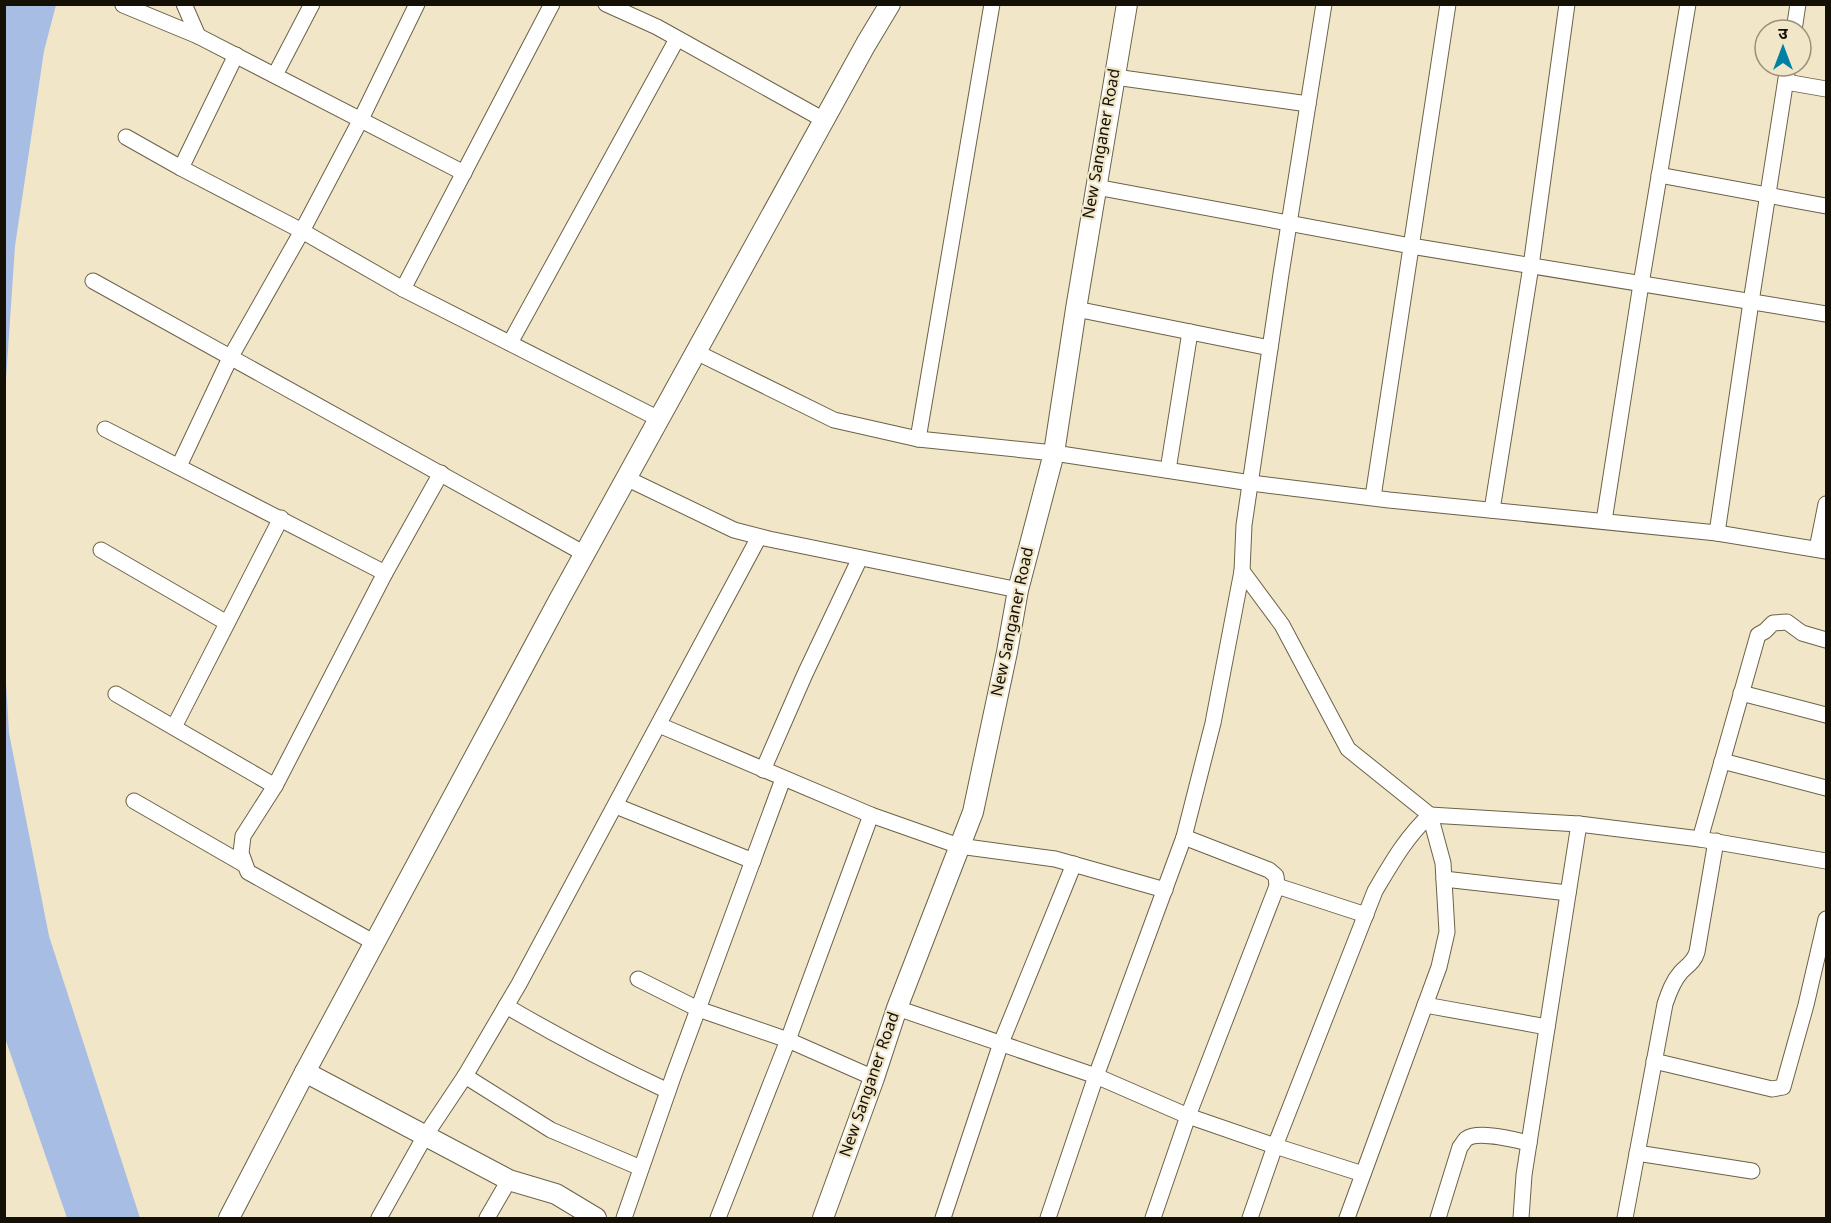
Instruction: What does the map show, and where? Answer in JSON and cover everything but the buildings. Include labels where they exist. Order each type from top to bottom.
[{"type":"street","points":[[184,4],[198,36]]},
{"type":"street","points":[[275,75],[312,4]]},
{"type":"street","points":[[179,466],[231,358],[303,231],[361,120],[417,4]]},
{"type":"street","points":[[403,290],[552,4]]},
{"type":"street","points":[[606,4],[657,27],[824,120]]},
{"type":"street","points":[[229,1218],[305,1071],[626,478],[890,4]]},
{"type":"street","points":[[918,439],[992,4]]},
{"type":"street","name":"New Sanganer Road","points":[[823,1218],[897,1008],[973,812],[1018,590],[1054,453],[1126,4]]},
{"type":"street","points":[[1048,1218],[1096,1076],[1184,837],[1213,723],[1242,571],[1244,525],[1324,4]]},
{"type":"street","points":[[1373,497],[1448,4]]},
{"type":"street","points":[[1492,510],[1531,266],[1567,4]]},
{"type":"street","points":[[1604,521],[1688,4]]},
{"type":"street","points":[[123,5],[198,36],[464,173]]},
{"type":"street","points":[[510,343],[677,39]]},
{"type":"street","points":[[181,168],[236,55]]},
{"type":"street","points":[[1115,77],[1308,104]]},
{"type":"street","points":[[1717,533],[1786,78]]},
{"type":"street","points":[[1786,82],[1827,89]]},
{"type":"street","points":[[126,136],[181,168],[303,231],[403,290],[659,419]]},
{"type":"street","points":[[1659,175],[1827,206]]},
{"type":"street","points":[[1096,187],[1411,246],[1827,314]]},
{"type":"street","points":[[93,281],[585,554]]},
{"type":"street","points":[[1076,309],[1270,348]]},
{"type":"street","points":[[1168,470],[1190,332]]},
{"type":"street","points":[[696,352],[834,420],[918,439],[1054,453],[1251,483],[1717,533],[1822,550],[1827,504]]},
{"type":"street","points":[[105,429],[385,573]]},
{"type":"street","points":[[375,943],[248,872],[241,853],[243,836],[275,786],[385,573],[441,473]]},
{"type":"street","points":[[626,478],[734,530],[1018,590]]},
{"type":"street","points":[[174,727],[280,518]]},
{"type":"street","points":[[379,1218],[425,1136],[465,1076],[506,1006],[616,806],[759,537]]},
{"type":"street","points":[[101,550],[226,623]]},
{"type":"street","points":[[763,770],[860,558]]},
{"type":"street","points":[[1242,571],[1282,625],[1348,749],[1430,816],[1443,863],[1446,932],[1439,967],[1347,1218]]},
{"type":"street","points":[[1700,839],[1758,635],[1773,623],[1787,622],[1802,633],[1827,640]]},
{"type":"street","points":[[1742,693],[1827,714]]},
{"type":"street","points":[[116,694],[275,786]]},
{"type":"street","points":[[659,725],[871,815],[959,846],[1055,859],[1165,890]]},
{"type":"street","points":[[1722,761],[1827,788]]},
{"type":"street","points":[[624,1218],[668,1091],[783,779]]},
{"type":"street","points":[[134,801],[245,865]]},
{"type":"street","points":[[616,806],[753,861]]},
{"type":"street","points":[[718,1218],[788,1040],[871,815]]},
{"type":"street","points":[[1250,1218],[1275,1146],[1376,891],[1397,853],[1416,828],[1430,816],[1579,824],[1716,841],[1827,861]]},
{"type":"street","points":[[1521,1218],[1524,1175],[1579,824]]},
{"type":"street","points":[[1153,1218],[1188,1116],[1277,886],[1276,876],[1269,870],[1184,837]]},
{"type":"street","points":[[1625,1218],[1665,1004],[1672,984],[1695,959],[1716,841]]},
{"type":"street","points":[[943,1218],[1001,1043],[1074,864]]},
{"type":"street","points":[[1444,879],[1568,893]]},
{"type":"street","points":[[1277,886],[1366,915]]},
{"type":"street","points":[[1654,1061],[1772,1089],[1783,1087],[1827,919]]},
{"type":"street","points":[[638,979],[698,1009],[788,1040],[874,1078]]},
{"type":"street","points":[[1425,1005],[1547,1027]]},
{"type":"street","points":[[506,1006],[614,1066],[668,1091]]},
{"type":"street","points":[[897,1008],[1096,1076],[1188,1116],[1363,1174]]},
{"type":"street","points":[[305,1071],[509,1180],[555,1194],[596,1218]]},
{"type":"street","points":[[465,1076],[551,1130],[641,1168]]},
{"type":"street","points":[[1437,1218],[1464,1140],[1473,1137],[1499,1137],[1529,1143]]},
{"type":"street","points":[[1637,1153],[1752,1170]]},
{"type":"street","points":[[487,1218],[509,1180]]},
{"type":"water","points":[[5,4],[56,5],[44,51],[15,246],[5,394]]},
{"type":"water","points":[[4,650],[9,733],[49,936],[140,1218],[67,1218],[5,1038]]}]
